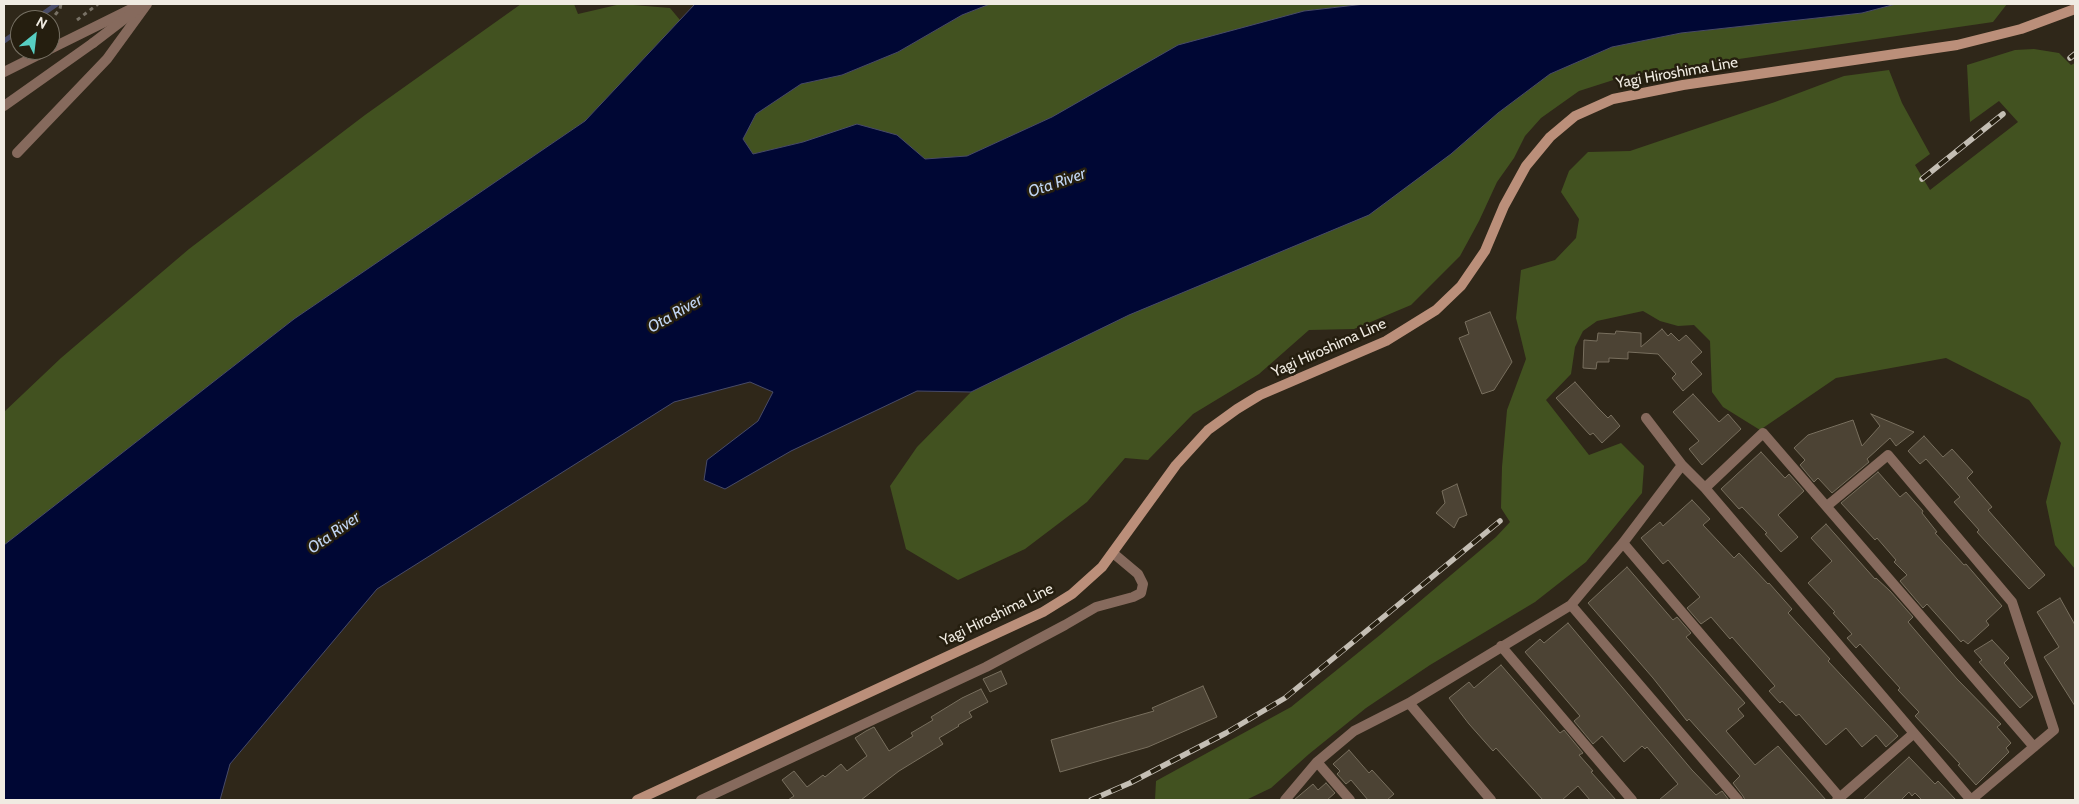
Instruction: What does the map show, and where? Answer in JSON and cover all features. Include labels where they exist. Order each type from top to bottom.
[{"type":"main road","name":"Yagi Hiroshima Line","points":[[637,800],[1043,612],[1072,594],[1102,567],[1176,465],[1216,425],[1260,395],[1386,342],[1436,310],[1460,286],[1484,251],[1504,206],[1526,166],[1550,137],[1576,116],[1613,100],[1683,85],[1957,45],[2021,30],[2075,9]]},
{"type":"street","points":[[4,106],[144,4]]},
{"type":"street","points":[[60,45],[144,4]]},
{"type":"street","points":[[17,153],[107,59],[144,4]]},
{"type":"street","points":[[4,72],[29,60]]},
{"type":"street","points":[[1646,418],[1682,465],[1705,488],[1971,800],[2054,730],[2012,602],[1888,456],[1828,506]]},
{"type":"street","points":[[1705,488],[1763,433],[1828,506],[2034,747]]},
{"type":"street","points":[[1285,800],[1317,762],[1354,731],[1408,703],[1571,605],[1623,543],[1682,465]]},
{"type":"street","points":[[1623,543],[1838,799],[1914,734]]},
{"type":"street","points":[[701,800],[986,667],[1096,607],[1141,593],[1143,584],[1138,574],[1113,553]]},
{"type":"street","points":[[1571,605],[1738,800]]},
{"type":"street","points":[[1501,646],[1632,800]]},
{"type":"street","points":[[1408,703],[1491,800]]},
{"type":"street","points":[[1317,762],[1350,800]]},
{"type":"green space","points":[[521,4],[574,4],[578,14],[621,4],[670,8],[680,20],[585,121],[294,319],[4,545],[4,412],[61,358],[189,249],[365,115]]},
{"type":"green space","points":[[990,4],[1365,4],[1304,11],[1052,117],[967,156],[925,159],[897,136],[803,142],[753,154],[743,139],[756,114],[801,84],[842,75],[898,52],[962,15]]},
{"type":"green space","points":[[1896,4],[2007,4],[1993,22],[1629,75],[1579,91],[1541,118],[1525,136],[1514,158],[1497,182],[1460,256],[1411,305],[1354,329],[1309,330],[1259,374],[1193,414],[1148,460],[1125,458],[1087,502],[1025,549],[958,580],[906,549],[890,486],[917,447],[971,392],[1451,154],[1498,113],[1550,74],[1612,47],[1681,33],[1862,13]]},
{"type":"green space","points":[[2034,49],[2059,53],[2071,65],[2075,63],[2075,569],[2055,545],[2046,502],[2061,443],[2029,400],[1946,358],[1836,378],[1760,430],[1723,407],[1712,392],[1710,341],[1694,325],[1678,326],[1660,321],[1643,311],[1597,321],[1583,331],[1575,347],[1571,374],[1546,400],[1589,455],[1621,443],[1644,466],[1642,493],[1586,562],[1535,602],[1430,665],[1366,708],[1309,754],[1271,788],[1246,800],[1155,800],[1156,781],[1291,707],[1380,635],[1496,537],[1510,522],[1501,508],[1502,467],[1507,410],[1526,359],[1516,318],[1521,270],[1555,260],[1576,238],[1579,219],[1561,192],[1569,171],[1588,152],[1630,151],[1775,102],[1844,76],[1889,70],[1902,103],[1930,154],[1915,165],[1930,190],[2018,122],[1999,101],[1970,122],[1967,65],[2015,50]]},
{"type":"water","name":"Ota River","points":[[695,4],[990,4],[962,15],[898,52],[842,75],[801,84],[756,114],[743,139],[753,154],[803,142],[857,124],[897,135],[925,159],[967,156],[1052,117],[1178,45],[1304,11],[1365,4],[1896,4],[1862,13],[1681,33],[1612,47],[1550,74],[1498,113],[1451,154],[1369,215],[1129,315],[971,392],[917,391],[791,451],[725,489],[704,480],[707,460],[758,421],[773,392],[750,382],[674,402],[377,589],[230,764],[220,800],[4,800],[4,545],[294,319],[585,121]]},
{"type":"building","points":[[1490,312],[1512,362],[1494,390],[1482,394],[1459,338],[1469,334],[1465,322]]},
{"type":"building","points":[[1662,329],[1668,336],[1671,333],[1679,341],[1686,335],[1702,352],[1691,362],[1702,374],[1683,391],[1672,378],[1676,374],[1658,354],[1628,352],[1628,359],[1609,358],[1609,362],[1597,362],[1596,369],[1583,368],[1584,340],[1597,341],[1598,333],[1615,334],[1616,331],[1641,333],[1641,347]]},
{"type":"building","points":[[1575,382],[1608,418],[1611,415],[1620,426],[1602,443],[1593,433],[1590,435],[1556,398]]},
{"type":"building","points":[[1693,394],[1719,422],[1728,414],[1741,429],[1702,465],[1689,449],[1699,441],[1673,412]]},
{"type":"building","points":[[1871,414],[1914,432],[1896,446],[1890,438],[1867,459],[1869,462],[1832,493],[1818,478],[1814,482],[1800,465],[1805,460],[1794,448],[1808,435],[1853,420],[1862,446],[1880,426]]},
{"type":"building","points":[[1924,436],[1943,457],[1952,449],[1973,472],[1967,478],[1992,507],[1988,510],[2045,575],[2029,589],[1977,532],[1979,530],[1954,502],[1960,497],[1926,459],[1920,464],[1908,451]]},
{"type":"building","points":[[1761,452],[1785,478],[1789,474],[1804,491],[1778,515],[1798,537],[1781,552],[1765,534],[1767,533],[1742,507],[1739,509],[1721,489]]},
{"type":"building","points":[[1878,472],[1900,497],[1906,492],[1923,511],[1922,513],[1937,532],[1935,533],[1964,565],[1966,564],[2002,606],[1986,621],[1989,625],[1968,644],[1963,640],[1961,642],[1927,604],[1923,608],[1900,581],[1907,575],[1894,562],[1896,560],[1877,538],[1875,540],[1841,503]]},
{"type":"building","points":[[1457,484],[1467,515],[1459,518],[1454,528],[1436,513],[1445,503],[1442,491]]},
{"type":"building","points":[[1692,500],[1710,519],[1703,525],[1734,558],[1739,553],[1769,583],[1792,609],[1788,613],[1830,659],[1828,661],[1898,736],[1886,747],[1876,735],[1862,747],[1846,728],[1826,745],[1799,714],[1796,716],[1769,691],[1775,686],[1732,637],[1730,639],[1711,617],[1701,624],[1687,608],[1700,597],[1668,560],[1663,564],[1641,538],[1660,522],[1663,526]]},
{"type":"building","points":[[1826,524],[1875,579],[1890,591],[1913,617],[1908,622],[1957,679],[2001,724],[1997,727],[2011,743],[2006,748],[2009,752],[1976,785],[1958,765],[1960,764],[1915,716],[1919,712],[1898,690],[1900,688],[1860,644],[1856,648],[1847,638],[1852,634],[1808,583],[1832,561],[1811,538]]},
{"type":"building","points":[[1627,567],[1673,620],[1677,617],[1691,633],[1686,637],[1745,703],[1738,709],[1744,716],[1726,731],[1755,765],[1778,746],[1826,800],[1745,800],[1733,783],[1740,776],[1689,719],[1687,721],[1653,678],[1588,603]]},
{"type":"building","points":[[2060,598],[2075,625],[2075,706],[2044,657],[2059,647],[2037,612]]},
{"type":"building","points":[[1568,623],[1692,770],[1716,795],[1722,791],[1729,800],[1659,800],[1678,784],[1647,747],[1645,749],[1642,746],[1624,762],[1602,736],[1593,744],[1574,721],[1580,716],[1525,652],[1540,639],[1544,643]]},
{"type":"building","points":[[1992,640],[2009,658],[2004,663],[2033,697],[2020,708],[1979,662],[1982,660],[1974,651]]},
{"type":"building","points":[[1501,665],[1560,733],[1564,730],[1583,753],[1579,755],[1593,771],[1591,772],[1616,800],[1590,800],[1578,786],[1562,800],[1543,800],[1496,748],[1493,751],[1469,724],[1449,698],[1469,682],[1474,688]]},
{"type":"building","points":[[1001,671],[1007,684],[990,692],[983,679]]},
{"type":"building","points":[[1203,686],[1217,717],[1148,747],[1060,772],[1051,740],[1154,711],[1152,708]]},
{"type":"building","points":[[981,689],[988,702],[969,712],[972,717],[939,738],[943,744],[899,771],[861,800],[788,800],[794,796],[782,780],[794,771],[807,787],[823,775],[825,777],[841,764],[847,771],[867,756],[855,738],[866,731],[874,727],[889,751],[913,736],[911,733],[933,720],[931,717]]},
{"type":"building","points":[[1349,750],[1369,773],[1372,770],[1394,794],[1387,800],[1368,800],[1351,780],[1346,784],[1337,774],[1340,771],[1333,764]]},
{"type":"building","points":[[1909,757],[1935,784],[1938,781],[1956,800],[1922,800],[1915,793],[1912,796],[1909,792],[1901,800],[1863,800]]},
{"type":"building","points":[[1326,783],[1335,793],[1327,800],[1294,800],[1313,784],[1318,790]]},
{"type":"waterway","points":[[48,10],[57,4]]},
{"type":"waterway","points":[[4,41],[10,37]]},
{"type":"railway","points":[[2070,58],[2075,54]]},
{"type":"railway","points":[[1922,179],[2003,114]]},
{"type":"railway","points":[[1091,800],[1130,783],[1226,733],[1285,698],[1500,521]]}]
